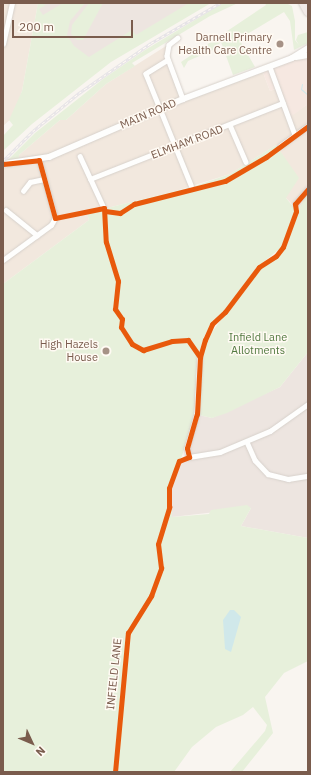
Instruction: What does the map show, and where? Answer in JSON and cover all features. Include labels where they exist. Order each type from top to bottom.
[{"type":"highway","points":[[302,3],[308,12]]},
{"type":"main road","name":"MAIN ROAD","points":[[5,164],[39,160],[183,99],[292,58],[308,48]]},
{"type":"main road","name":"MAIN ROAD","points":[[292,58],[308,55]]},
{"type":"street","points":[[3,44],[12,3]]},
{"type":"street","points":[[178,38],[169,45],[168,60],[183,99]]},
{"type":"street","points":[[168,60],[146,74],[174,148],[192,185]]},
{"type":"street","points":[[270,67],[295,135]]},
{"type":"street","name":"ELMHAM ROAD","points":[[90,179],[174,148],[283,103]]},
{"type":"street","points":[[230,125],[246,162]]},
{"type":"street","points":[[280,146],[308,126]]},
{"type":"street","points":[[80,156],[104,208]]},
{"type":"street","points":[[3,260],[37,235],[55,218],[39,160]]},
{"type":"street","points":[[22,190],[30,182],[44,179]]},
{"type":"street","points":[[295,204],[308,189]]},
{"type":"street","points":[[6,210],[37,235]]},
{"type":"street","points":[[200,357],[197,414],[187,448],[189,457],[220,452],[247,442],[270,431],[308,404]]},
{"type":"street","points":[[247,442],[255,460],[268,474],[288,478],[308,476]]},
{"type":"shaded area","points":[[3,3],[38,3],[22,91],[13,117],[3,126]]},
{"type":"shaded area","points":[[38,3],[194,3],[27,107]]},
{"type":"shaded area","points":[[166,46],[184,96],[262,70],[270,91],[278,88],[289,117],[308,104],[308,193],[298,210],[286,198],[276,145],[230,174],[176,191],[87,213],[89,220],[3,284],[3,168],[7,168],[7,161],[19,159],[19,155],[60,120],[66,120],[106,84]]},
{"type":"shaded area","points":[[308,50],[308,104],[289,118],[278,88],[270,91],[262,70]]},
{"type":"shaded area","points":[[308,352],[308,538],[241,526],[251,508],[172,517],[172,488],[182,460],[190,448],[199,415],[212,418],[280,387]]},
{"type":"green space","points":[[38,3],[46,5],[39,9],[43,15],[63,3],[85,3],[70,21],[67,35],[74,46],[89,57],[132,30],[136,35],[189,3],[211,3],[111,62],[32,124],[3,151],[3,136],[13,125],[9,120],[22,91]]},
{"type":"green space","points":[[89,3],[103,3],[83,40],[77,40],[71,34],[72,25]]},
{"type":"green space","points":[[223,3],[238,3],[210,16],[132,63],[135,66],[106,84],[66,120],[60,120],[19,155],[19,159],[7,161],[35,133],[103,79],[145,50]]},
{"type":"green space","points":[[265,3],[286,3],[292,6],[295,21],[295,40],[299,45],[296,40],[298,35],[308,32],[308,43],[294,50],[290,21],[284,12],[239,39],[255,67],[233,75],[221,42],[213,50],[188,61],[184,68],[181,62],[266,5]]},
{"type":"green space","points":[[276,145],[299,178],[286,198],[295,209],[282,247],[256,268],[225,310],[211,323],[204,337],[197,359],[195,414],[172,488],[172,517],[209,514],[211,510],[247,505],[251,508],[241,526],[308,538],[308,661],[284,673],[265,697],[273,733],[242,772],[230,772],[265,731],[267,725],[253,707],[243,715],[216,727],[192,747],[174,772],[3,772],[3,284],[89,220],[87,213],[192,187],[230,174]]},
{"type":"green space","name":"Infield Lane Allotments","points":[[308,193],[308,352],[280,387],[227,413],[212,418],[199,415],[199,375],[207,339],[255,273],[279,255],[284,247],[298,210]]},
{"type":"water","points":[[230,610],[234,610],[241,617],[231,652],[225,649],[223,620]]},
{"type":"waterway","points":[[302,84],[301,89],[308,95]]},
{"type":"railway","points":[[3,161],[33,131],[79,93],[151,43],[220,3]]},
{"type":"cycle path","points":[[105,211],[120,213],[134,204],[225,181],[266,157],[308,126]]},
{"type":"cycle path","points":[[3,164],[39,160],[55,218],[104,208],[106,242],[118,281],[115,309],[122,319],[121,327],[132,344],[143,350],[172,341],[188,340],[200,357]]},
{"type":"cycle path","name":"INFIELD LANE","points":[[115,772],[128,633],[151,596],[161,568],[158,544],[169,507],[169,488],[179,461],[189,457],[187,448],[197,414],[200,357],[205,340],[212,324],[225,312],[259,267],[276,256],[283,247],[296,211],[295,204],[308,189]]},
{"type":"place","name":"Darnell Primary Health Care Centre","points":[[280,44]]},
{"type":"place","name":"High Hazels House","points":[[106,351]]}]
